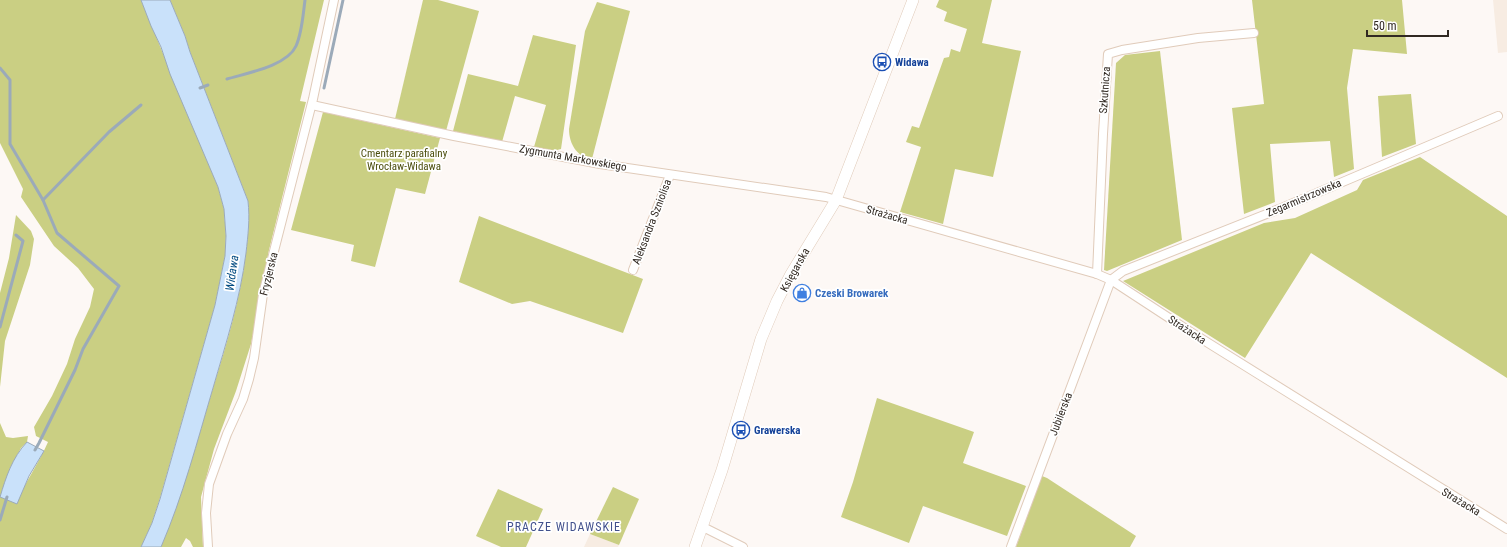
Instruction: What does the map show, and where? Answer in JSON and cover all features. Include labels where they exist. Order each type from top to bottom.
[{"type":"street","name":"Fryzjerska","points":[[208,547],[206,513],[209,484],[243,399],[249,379],[254,358],[263,294],[312,105],[334,0]]},
{"type":"street","name":"Księgarska","points":[[695,547],[722,470],[761,339],[777,301],[791,274],[836,200],[913,0]]},
{"type":"street","name":"Szkutnicza","points":[[1097,274],[1108,54],[1122,50],[1198,38],[1254,33]]},
{"type":"street","name":"Zygmunta Markowskiego","points":[[312,105],[454,136],[600,164],[826,197],[836,200]]},
{"type":"street","name":"Zegarmistrzowska","points":[[1111,280],[1123,271],[1286,206],[1498,116]]},
{"type":"street","name":"Aleksandra Szniolisa","points":[[633,270],[670,175]]},
{"type":"street","name":"Strażacka","points":[[836,200],[1097,274],[1111,280],[1185,329],[1507,529]]},
{"type":"street","name":"Jubilerska","points":[[1011,547],[1111,280]]},
{"type":"street","points":[[703,527],[743,547]]},
{"type":"shaded area","points":[[1493,0],[1507,0],[1507,52],[1498,53]]},
{"type":"shaded area","points":[[590,534],[619,545],[618,547],[584,547]]},
{"type":"green space","points":[[0,0],[141,0],[218,187],[224,209],[226,236],[225,256],[215,305],[160,498],[152,523],[141,547],[0,547],[0,423],[6,437],[13,438],[28,436],[27,442],[21,448],[9,470],[16,504],[48,442],[36,436],[34,427],[52,396],[67,364],[75,339],[90,307],[94,289],[78,268],[54,246],[21,197],[23,189],[0,143]]},
{"type":"green space","points":[[170,0],[324,0],[300,101],[306,102],[269,250],[251,344],[236,391],[214,449],[201,497],[203,547],[193,547],[190,541],[186,538],[181,547],[161,547],[189,468],[232,321],[246,253],[249,208],[248,201]]},
{"type":"green space","points":[[423,0],[438,0],[479,11],[446,131],[395,119]]},
{"type":"green space","points":[[939,0],[992,0],[982,43],[1021,51],[993,177],[955,169],[943,224],[900,212],[921,147],[906,142],[912,126],[919,128],[944,58],[949,57],[951,49],[960,52],[967,29],[944,21],[947,12],[936,7]]},
{"type":"green space","points":[[1252,0],[1402,0],[1407,54],[1353,49],[1347,88],[1354,169],[1334,177],[1330,141],[1270,144],[1275,202],[1244,214],[1232,108],[1264,104]]},
{"type":"green space","points":[[597,2],[630,11],[592,159],[586,158],[574,148],[570,139],[569,129],[585,31]]},
{"type":"green space","points":[[533,35],[576,45],[561,149],[553,151],[534,147],[546,105],[515,96],[502,142],[453,131],[468,74],[518,86]]},
{"type":"green space","points":[[1160,51],[1182,240],[1107,271],[1104,270],[1116,63],[1125,55]]},
{"type":"green space","points":[[1411,94],[1416,144],[1382,157],[1378,96]]},
{"type":"green space","name":"Cmentarz parafialny Wrocław-Widawa","points":[[323,112],[440,138],[425,194],[396,188],[375,267],[351,261],[354,245],[291,230]]},
{"type":"green space","points":[[1420,157],[1507,216],[1507,378],[1311,253],[1245,358],[1123,281],[1264,223],[1295,218],[1357,190],[1363,180]]},
{"type":"green space","points":[[16,215],[31,231],[34,239],[30,265],[5,341],[0,387],[0,293],[9,258]]},
{"type":"green space","points":[[479,216],[643,279],[623,333],[530,301],[512,304],[459,282]]},
{"type":"green space","points":[[877,398],[974,432],[963,463],[1026,486],[1007,536],[923,506],[909,543],[841,517],[853,482]]},
{"type":"green space","points":[[1042,476],[1136,536],[1130,547],[1016,547]]},
{"type":"green space","points":[[613,487],[639,499],[619,545],[590,534]]},
{"type":"green space","points":[[498,489],[543,509],[526,547],[501,547],[476,536]]},
{"type":"water","points":[[141,0],[170,0],[248,201],[249,214],[246,253],[232,321],[189,469],[161,547],[141,547],[152,523],[160,499],[215,305],[225,256],[226,236],[224,209],[218,187],[170,74],[161,47]]},
{"type":"water","points":[[27,442],[44,451],[29,476],[17,504],[0,497],[13,461]]},
{"type":"waterway","points":[[227,79],[266,68],[284,59],[291,53],[296,46],[300,35],[305,0]]},
{"type":"waterway","points":[[324,88],[343,0]]},
{"type":"waterway","points":[[0,68],[10,80],[10,144],[43,200],[57,233],[119,286],[83,349],[75,370],[35,450]]},
{"type":"waterway","points":[[200,88],[208,85]]},
{"type":"waterway","points":[[43,200],[109,132],[141,105]]},
{"type":"waterway","points":[[0,327],[23,241],[16,235]]},
{"type":"waterway","points":[[0,520],[7,497]]},
{"type":"place","name":"Widawa","points":[[882,62]]},
{"type":"place","name":"Czeski Browarek","points":[[802,293]]},
{"type":"place","name":"Grawerska","points":[[741,430]]},
{"type":"district","name":"PRACZE WIDAWSKIE","points":[[564,527]]}]
